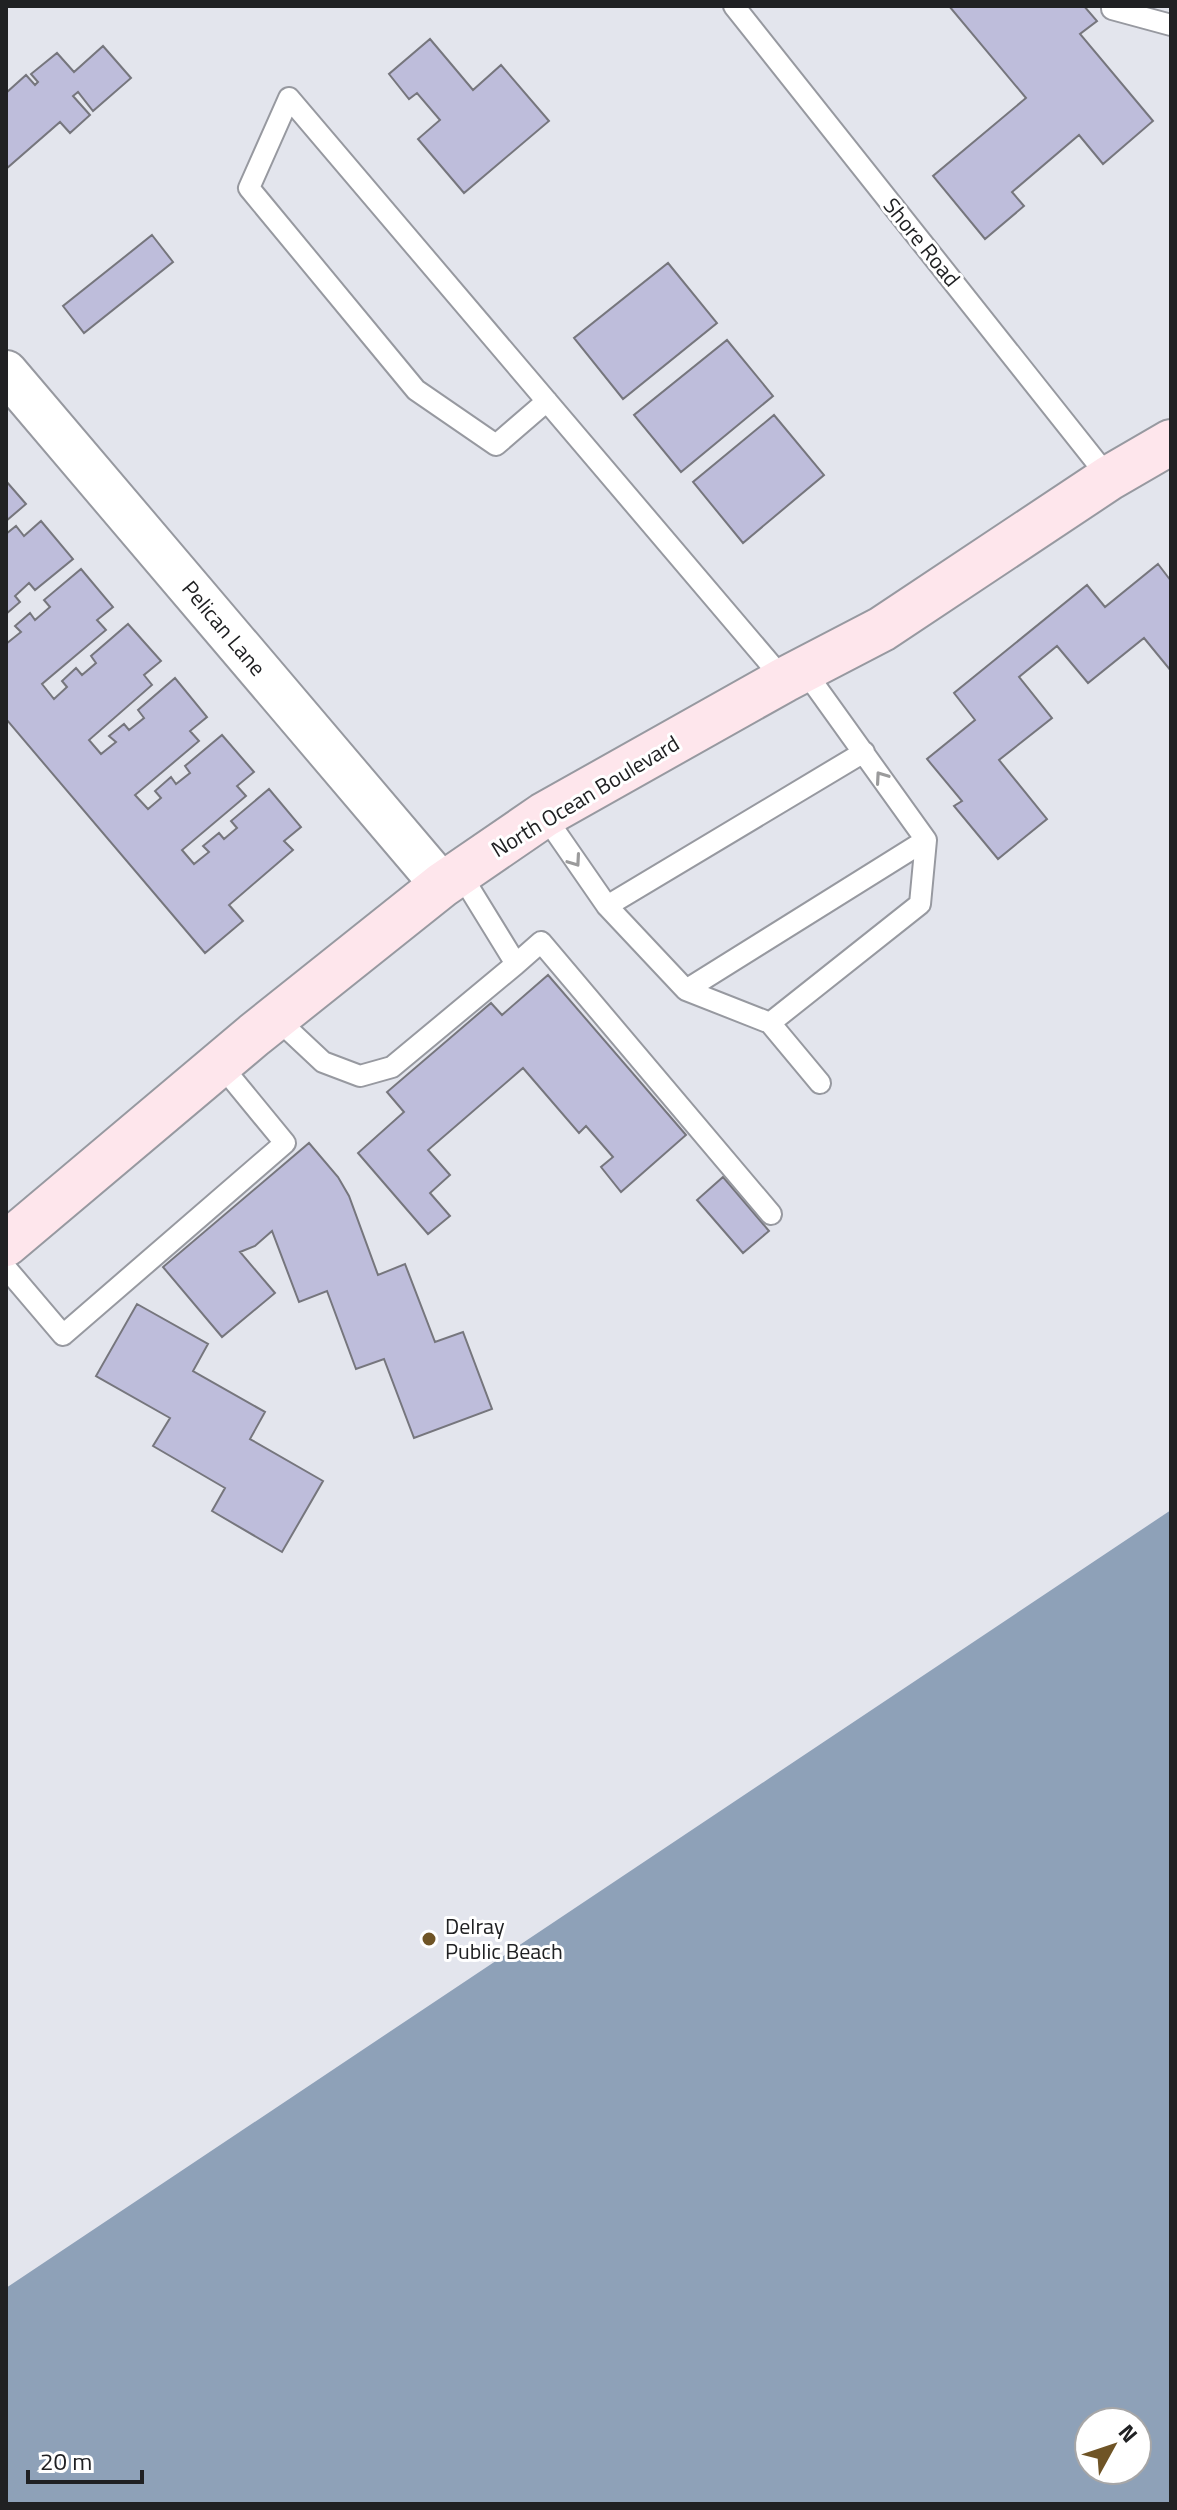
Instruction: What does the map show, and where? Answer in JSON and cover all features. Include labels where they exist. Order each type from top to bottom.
[{"type":"main road","name":"North Ocean Boulevard","points":[[9,1243],[276,1018],[451,879],[544,815],[882,629],[1109,478],[1169,447]]},
{"type":"street","name":"Pelican Lane","points":[[6,372],[451,879]]},
{"type":"lane","name":"Shore Road","points":[[734,6],[1109,478]]},
{"type":"lane","points":[[1112,6],[1112,9],[1171,25]]},
{"type":"lane","points":[[547,401],[496,445],[416,390],[249,188],[289,98],[547,401],[864,752],[926,840],[920,904],[770,1023]]},
{"type":"lane","points":[[607,906],[864,752]]},
{"type":"lane","points":[[544,815],[607,906],[686,990],[770,1023],[820,1083]]},
{"type":"lane","points":[[686,990],[926,840]]},
{"type":"lane","points":[[451,879],[516,964]]},
{"type":"lane","points":[[276,1018],[323,1062],[360,1076],[392,1067],[541,942],[771,1214]]},
{"type":"lane","points":[[9,1243],[63,1335],[285,1143],[220,1064]]},
{"type":"water","points":[[1171,1510],[1171,2504],[6,2504],[6,2288]]},
{"type":"building","points":[[949,6],[1084,6],[1097,21],[1080,34],[1153,121],[1103,164],[1079,135],[1012,192],[1024,206],[985,239],[933,176],[1026,98]]},
{"type":"building","points":[[430,39],[473,90],[501,65],[549,121],[464,193],[418,139],[440,120],[417,93],[409,99],[389,74]]},
{"type":"building","points":[[103,46],[131,78],[93,111],[78,92],[73,96],[90,115],[70,133],[60,122],[6,169],[6,93],[26,75],[35,85],[38,82],[31,74],[57,53],[74,72]]},
{"type":"building","points":[[152,235],[173,262],[84,333],[63,306]]},
{"type":"building","points":[[668,263],[717,323],[623,399],[574,338]]},
{"type":"building","points":[[727,340],[773,396],[681,472],[634,415]]},
{"type":"building","points":[[774,415],[824,475],[743,543],[693,482]]},
{"type":"building","points":[[6,481],[26,504],[6,521]]},
{"type":"building","points":[[41,521],[73,559],[35,590],[29,583],[15,596],[20,602],[6,614],[6,534],[16,526],[24,536]]},
{"type":"building","points":[[1158,564],[1171,581],[1171,671],[1144,638],[1088,683],[1057,646],[1019,677],[1052,718],[999,760],[1047,819],[998,859],[954,806],[962,801],[927,759],[975,720],[954,693],[1087,585],[1105,607]]},
{"type":"building","points":[[81,569],[113,607],[97,620],[106,630],[42,684],[54,699],[67,687],[62,681],[76,668],[82,675],[96,663],[91,656],[128,624],[161,661],[144,675],[152,685],[89,740],[101,754],[116,742],[109,736],[124,724],[129,730],[144,718],[138,710],[175,678],[207,717],[190,731],[199,741],[135,795],[148,809],[161,798],[155,791],[171,777],[176,784],[190,773],[185,766],[222,735],[254,772],[237,786],[246,796],[182,850],[194,864],[209,852],[203,846],[219,833],[224,839],[237,828],[231,821],[269,789],[301,827],[284,841],[293,850],[229,905],[243,921],[205,953],[6,719],[6,644],[21,632],[15,626],[30,613],[35,620],[50,607],[44,600]]},
{"type":"building","points":[[548,975],[686,1135],[621,1192],[601,1167],[613,1157],[586,1126],[579,1133],[523,1068],[428,1150],[450,1175],[430,1193],[450,1216],[428,1234],[358,1153],[404,1112],[387,1092],[491,1003],[502,1015]]},
{"type":"building","points":[[309,1143],[338,1177],[349,1196],[378,1275],[405,1264],[435,1342],[463,1332],[492,1409],[414,1438],[384,1359],[356,1369],[327,1291],[299,1302],[272,1231],[255,1246],[240,1252],[275,1293],[222,1337],[163,1267]]},
{"type":"building","points":[[723,1177],[769,1231],[743,1253],[697,1200]]},
{"type":"building","points":[[137,1304],[208,1344],[193,1371],[265,1412],[250,1439],[323,1481],[282,1552],[212,1511],[225,1488],[153,1446],[170,1418],[96,1376]]},
{"type":"place","name":"Delray Public Beach","points":[[429,1939]]}]
